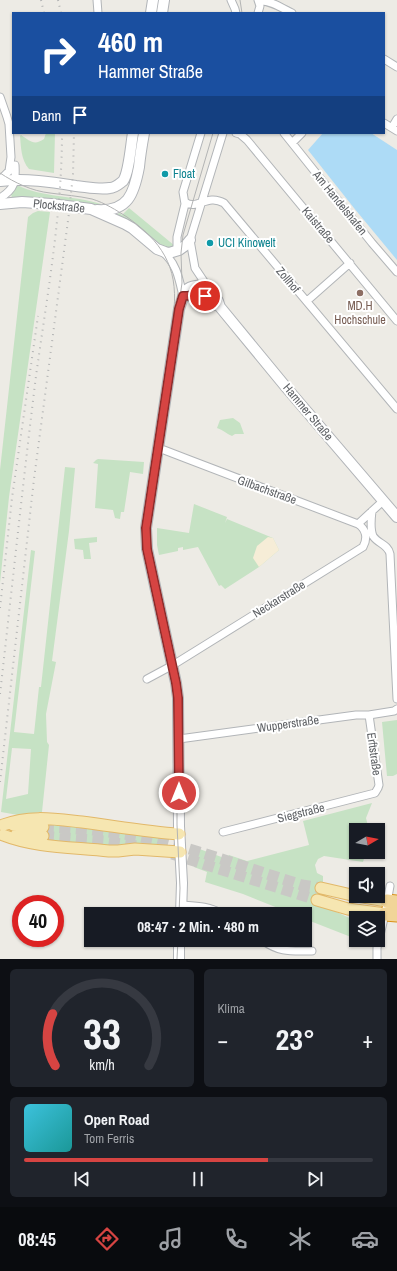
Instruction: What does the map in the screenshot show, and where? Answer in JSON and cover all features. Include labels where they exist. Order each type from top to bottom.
[{"type":"main road","points":[[2,829],[13,821],[32,818],[53,818],[179,834]]},
{"type":"main road","points":[[2,829],[43,831]]},
{"type":"main road","points":[[2,829],[16,840],[32,844],[109,851],[135,848],[180,852]]},
{"type":"main road","points":[[321,888],[349,894]]},
{"type":"main road","points":[[317,900],[348,909],[391,915]]},
{"type":"street","points":[[97,0],[98,12]]},
{"type":"street","points":[[151,12],[153,0]]},
{"type":"street","points":[[162,12],[164,0]]},
{"type":"street","points":[[231,0],[236,12]]},
{"type":"street","points":[[258,12],[260,6],[258,1],[264,0],[278,5],[290,12]]},
{"type":"street","points":[[236,12],[240,1]]},
{"type":"street","points":[[385,60],[397,67]]},
{"type":"street","points":[[0,98],[9,124],[11,157],[9,171],[0,181]]},
{"type":"street","points":[[385,124],[397,131]]},
{"type":"street","name":"Plockstraße","points":[[0,181],[29,180],[106,189],[117,186],[123,181],[126,174],[133,134]]},
{"type":"street","points":[[91,209],[114,209],[123,205],[131,196],[136,182],[144,134]]},
{"type":"street","points":[[177,251],[177,237],[185,202],[183,192],[201,134]]},
{"type":"street","points":[[160,251],[168,253],[177,251],[184,247],[190,240],[223,134]]},
{"type":"street","name":"Kaistraße","points":[[240,134],[247,140],[397,320]]},
{"type":"street","name":"Am Handelshafen","points":[[285,134],[397,272]]},
{"type":"street","points":[[292,143],[301,134]]},
{"type":"street","points":[[11,157],[20,174],[29,180]]},
{"type":"street","points":[[0,198],[12,188],[16,180],[15,165]]},
{"type":"street","name":"Zollhof","points":[[201,202],[215,199],[224,202],[397,409]]},
{"type":"street","name":"Plockstraße","points":[[0,204],[22,202],[91,209],[125,224],[160,251]]},
{"type":"street","points":[[185,202],[192,205],[201,202]]},
{"type":"street","points":[[190,240],[195,268],[209,289]]},
{"type":"street","points":[[160,251],[170,258],[177,269],[183,296]]},
{"type":"street","name":"Zollhof","points":[[306,301],[350,263]]},
{"type":"street","points":[[181,907],[182,879],[179,834],[178,698],[173,665],[147,549],[146,528],[179,309],[185,291],[199,286],[209,289]]},
{"type":"street","name":"Hammer Straße","points":[[209,289],[219,301],[220,307]]},
{"type":"street","name":"Hammer Straße","points":[[183,296],[187,297],[201,294],[220,307],[290,392],[397,516]]},
{"type":"street","name":"Gilbachstraße","points":[[157,449],[164,450],[358,524]]},
{"type":"street","points":[[358,524],[383,500]]},
{"type":"street","points":[[372,511],[371,523],[373,535],[376,540],[388,548],[390,554],[397,699]]},
{"type":"street","name":"Neckarstraße","points":[[173,665],[363,547],[366,535],[362,526],[358,524]]},
{"type":"street","points":[[147,679],[173,665]]},
{"type":"street","name":"Wupperstraße","points":[[179,739],[356,715],[369,716],[394,711],[397,709]]},
{"type":"street","name":"Erftstraße","points":[[369,716],[378,785],[377,791]]},
{"type":"street","name":"Siegstraße","points":[[223,832],[373,794],[377,791]]},
{"type":"street","points":[[377,959],[378,948],[391,915],[392,902],[390,886]]},
{"type":"street","points":[[179,947],[179,959]]},
{"type":"street","points":[[272,947],[282,950],[312,951]]},
{"type":"green space","points":[[46,134],[55,134],[54,173],[29,169],[24,162],[20,136],[21,135],[30,141],[35,142],[44,139]]},
{"type":"green space","points":[[17,185],[37,192],[101,204],[96,205],[12,198],[11,194]]},
{"type":"green space","points":[[129,208],[175,246],[175,249],[162,248],[115,215],[120,213],[122,215]]},
{"type":"green space","points":[[38,211],[50,212],[9,497],[0,583],[0,470],[28,217]]},
{"type":"green space","points":[[233,418],[240,423],[244,434],[235,434],[232,436],[217,428],[220,420]]},
{"type":"green space","points":[[98,459],[144,462],[143,474],[130,472],[124,512],[121,512],[120,519],[115,518],[113,510],[95,508],[98,464],[93,463]]},
{"type":"green space","points":[[65,467],[75,468],[69,531],[52,661],[56,662],[46,714],[47,742],[49,745],[42,812],[18,815],[1,812],[31,550],[35,551],[14,732],[34,734],[39,687],[41,687]],"holes":[[[12,748],[31,749],[28,794],[6,799]]]},
{"type":"green space","points":[[194,504],[227,517],[225,523],[227,519],[273,538],[279,550],[259,567],[225,589],[221,585],[219,586],[198,547],[183,550],[183,547],[178,548],[178,551],[159,555],[157,545],[157,528],[189,533]]},
{"type":"green space","points":[[97,537],[97,542],[89,543],[91,559],[84,559],[83,550],[75,549],[74,539]]},
{"type":"green space","points":[[397,720],[397,774],[387,776],[382,722]]},
{"type":"green space","points":[[372,803],[366,818],[367,823],[349,823],[349,859],[364,859],[363,862],[324,856],[318,859],[315,865],[317,873],[323,876],[323,883],[317,905],[349,918],[349,936],[312,922],[312,907],[276,907],[243,894],[205,882],[207,872],[194,867],[194,847],[227,859],[229,855],[247,861],[309,845],[303,821]]},
{"type":"green space","points":[[43,822],[163,836],[164,847],[115,849],[43,841]]},
{"type":"sand","points":[[268,537],[273,538],[279,550],[259,567],[253,558],[257,546]]},
{"type":"water","points":[[322,134],[373,134],[397,150],[397,260],[354,208],[308,150]]},
{"type":"tunnel","points":[[43,827],[100,831],[156,840],[302,885],[321,888]]},
{"type":"tunnel","points":[[43,836],[104,841],[144,847]]},
{"type":"tunnel","points":[[172,854],[317,900]]},
{"type":"tram line","points":[[240,0],[242,12]]},
{"type":"tram line","points":[[179,304],[182,283],[181,253],[183,235],[213,134]]},
{"type":"tram line","points":[[0,173],[30,188],[43,192],[92,199],[119,212],[149,235],[158,245],[170,267],[175,294],[174,309],[144,536],[146,554],[174,678],[177,698],[177,825],[180,888],[179,907]]},
{"type":"tram line","points":[[177,959],[178,947]]},
{"type":"railway","points":[[41,0],[44,12]]},
{"type":"railway","points":[[58,0],[61,12]]},
{"type":"railway","points":[[0,694],[36,376],[57,224],[62,134]]},
{"type":"railway","points":[[0,782],[34,479],[69,213],[73,174],[74,134]]},
{"type":"railway","points":[[0,608],[12,498],[38,316]]},
{"type":"place","name":"Float","points":[[165,174]]},
{"type":"place","name":"UCI Kinowelt","points":[[210,243]]},
{"type":"place","name":"MD.H Hochschule","points":[[360,293]]},
{"type":"route","points":[[179,793],[178,698],[147,549],[146,528],[179,309],[183,296],[187,297],[193,294],[201,294],[205,296]]}]
